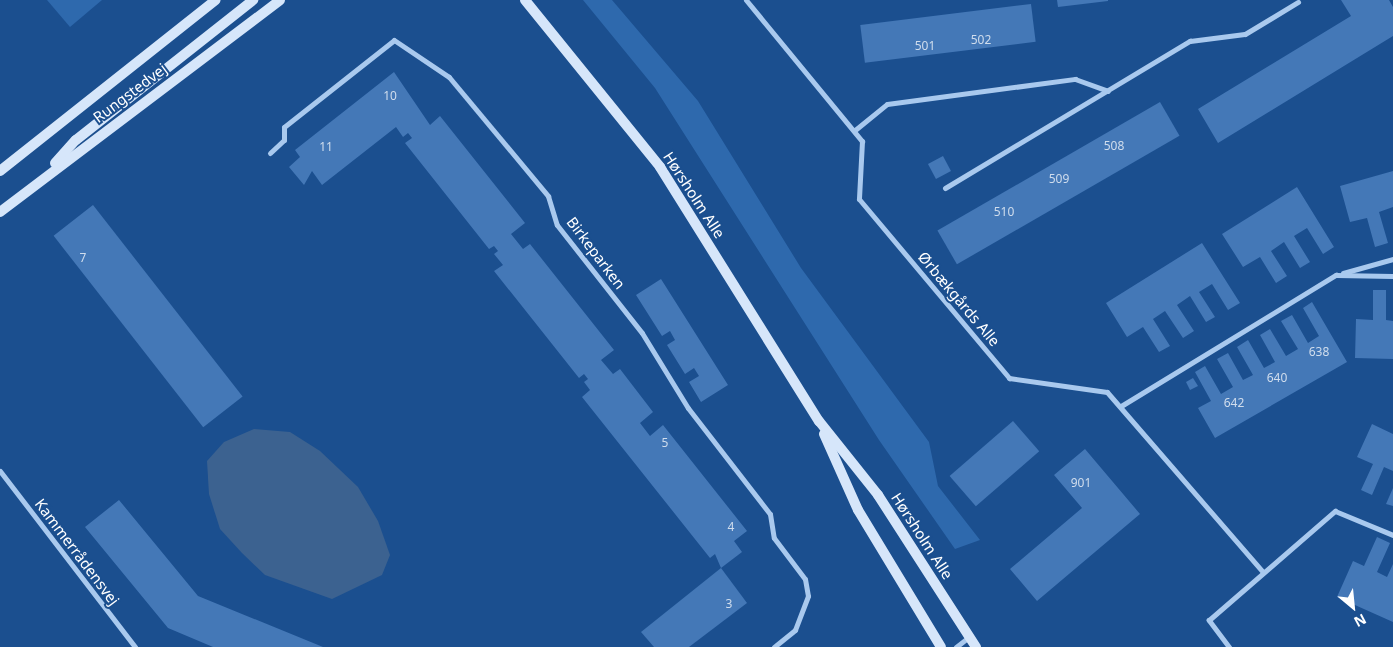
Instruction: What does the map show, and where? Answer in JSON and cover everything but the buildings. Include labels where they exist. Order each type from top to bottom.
[{"type":"main road","name":"Rungstedvej","points":[[0,171],[216,0]]},
{"type":"main road","points":[[36,184],[76,140],[253,0]]},
{"type":"main road","name":"Rungstedvej","points":[[0,212],[280,0]]},
{"type":"main road","name":"Hørsholm Alle","points":[[525,0],[660,167],[819,421],[878,495],[976,647]]},
{"type":"main road","name":"Hørsholm Alle","points":[[819,421],[858,510],[941,647]]},
{"type":"street","name":"Ørbækgårds Alle","points":[[746,0],[855,130],[863,146],[859,199],[1009,378],[1103,389],[1121,406],[1263,572]]},
{"type":"street","points":[[945,188],[1190,41],[1245,34],[1298,2]]},
{"type":"street","name":"Birkeparken","points":[[270,153],[284,140],[284,127],[394,40],[450,77],[548,196],[557,225],[642,333],[688,408],[770,514],[774,538],[804,579],[808,596],[796,630],[774,647]]},
{"type":"street","points":[[855,130],[888,104],[1076,79],[1108,91]]},
{"type":"street","points":[[1121,406],[1336,275],[1393,259]]},
{"type":"street","points":[[1336,275],[1393,276]]},
{"type":"street","name":"Kammerrådensvej","points":[[0,471],[136,647]]},
{"type":"street","points":[[1229,647],[1209,620],[1334,511],[1393,535]]},
{"type":"street","points":[[956,647],[969,636]]},
{"type":"shaded area","points":[[47,0],[102,0],[70,27]]},
{"type":"shaded area","points":[[583,0],[612,0],[698,101],[801,268],[929,442],[938,486],[980,540],[955,549],[879,440],[655,88]]},
{"type":"shaded area","points":[[254,429],[290,432],[320,451],[358,487],[378,521],[390,555],[382,575],[332,599],[265,575],[220,529],[209,494],[207,461],[224,442]]}]
